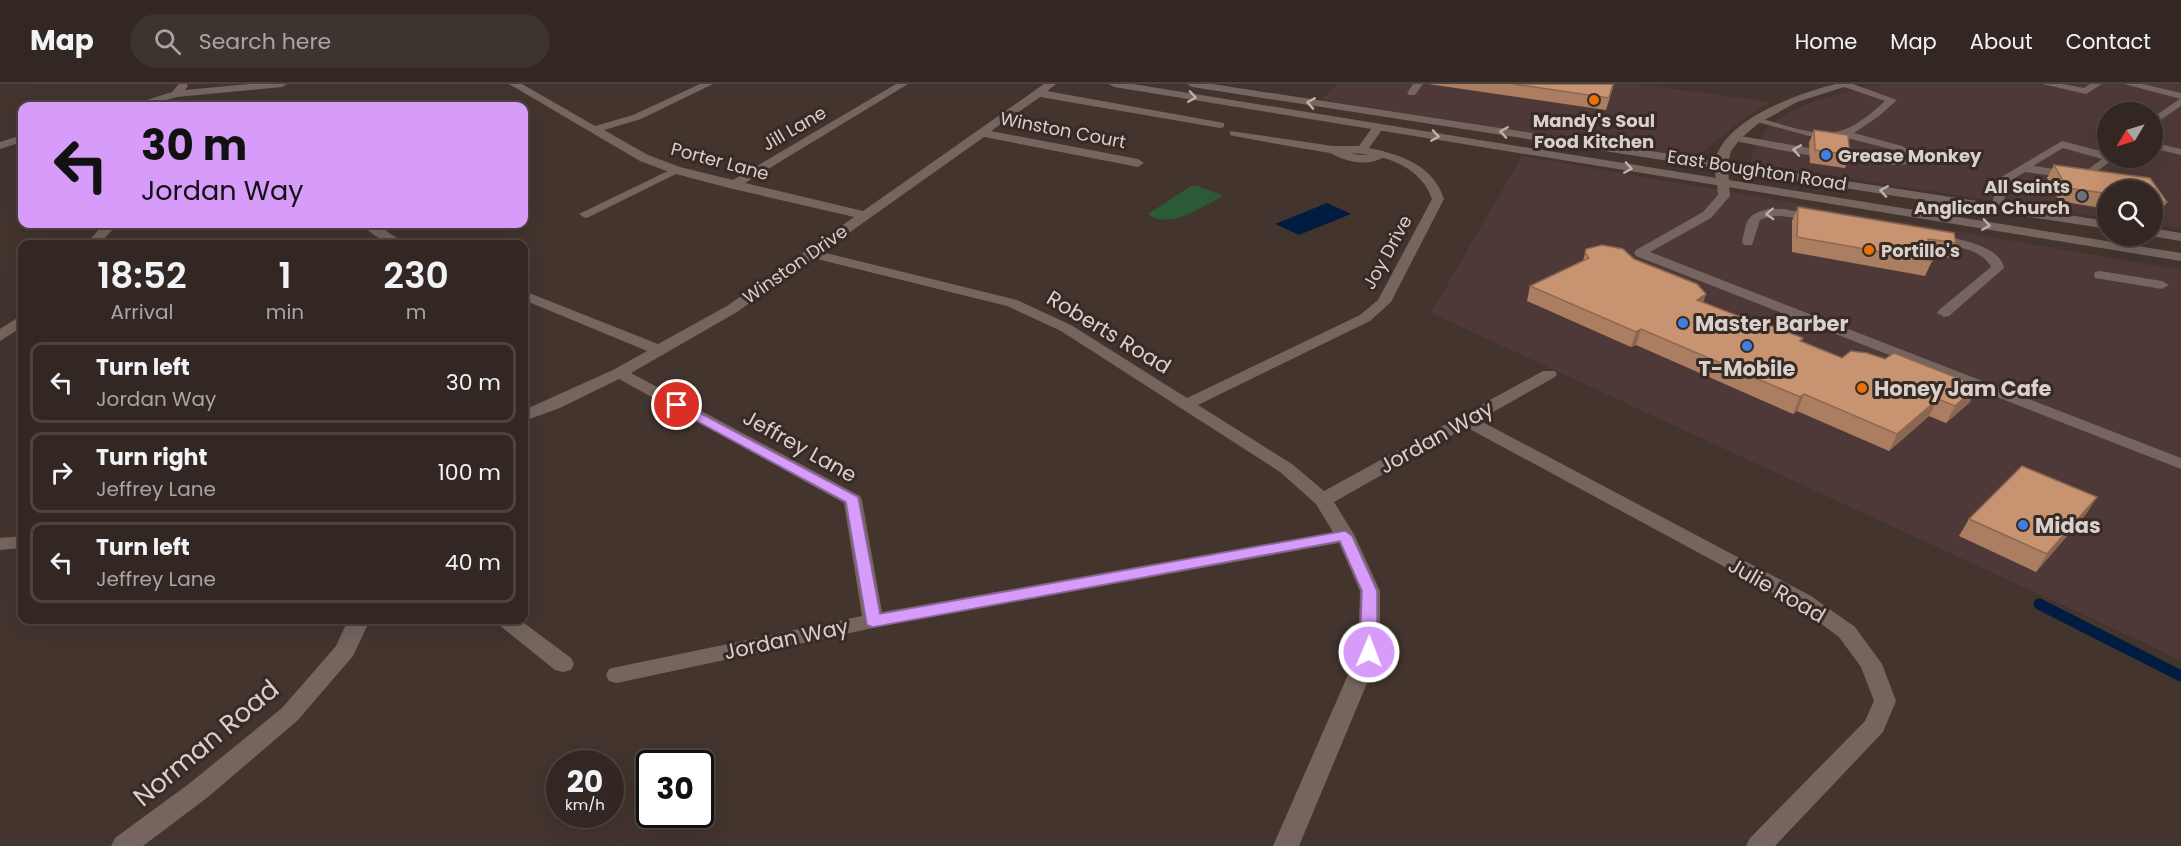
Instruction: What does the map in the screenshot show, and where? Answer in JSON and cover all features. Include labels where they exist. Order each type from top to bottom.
[{"type":"street","points":[[176,94],[184,84]]},
{"type":"street","points":[[147,102],[176,94],[282,84]]},
{"type":"street","name":"Porter Lane","points":[[514,84],[644,158],[676,170],[864,215]]},
{"type":"street","points":[[596,129],[637,117],[708,84]]},
{"type":"street","name":"Jill Lane","points":[[733,184],[903,84]]},
{"type":"street","name":"Winston Drive","points":[[528,414],[619,373],[732,309],[1051,84]]},
{"type":"street","name":"East Boughton Road","points":[[1114,84],[2181,257]]},
{"type":"street","name":"East Boughton Road","points":[[1192,84],[2097,223]]},
{"type":"street","points":[[1723,183],[1722,166],[1726,150],[1735,138],[1755,120],[1795,98],[1847,84]]},
{"type":"street","points":[[2129,84],[2181,96]]},
{"type":"street","name":"Winston Court","points":[[1038,93],[1220,125]]},
{"type":"street","points":[[528,106],[544,101]]},
{"type":"street","points":[[1234,133],[1333,150],[1362,150],[1377,127]]},
{"type":"street","points":[[0,132],[18,138]]},
{"type":"street","name":"Winston Court","points":[[982,133],[1138,163]]},
{"type":"street","points":[[0,146],[18,140]]},
{"type":"street","name":"Joy Drive","points":[[1187,404],[1365,318],[1384,302],[1438,199],[1436,186],[1426,174],[1383,154],[1362,150]]},
{"type":"street","points":[[96,240],[107,228]]},
{"type":"street","points":[[374,228],[392,240]]},
{"type":"street","points":[[2163,234],[2181,237]]},
{"type":"street","name":"Roberts Road","points":[[809,253],[1012,303],[1066,328],[1286,468],[1323,500],[1345,536],[1370,591],[1369,652],[1286,846]]},
{"type":"street","points":[[528,297],[661,351]]},
{"type":"street","points":[[0,336],[18,323]]},
{"type":"street","name":"Jeffrey Lane","points":[[619,373],[853,500],[873,621]]},
{"type":"street","name":"Jordan Way","points":[[1323,500],[1550,374]]},
{"type":"street","name":"Julie Road","points":[[1466,420],[1804,601],[1847,632],[1871,664],[1884,700],[1875,726],[1759,846]]},
{"type":"street","name":"Jordan Way","points":[[616,675],[873,621],[1345,536]]},
{"type":"street","points":[[0,544],[18,542]]},
{"type":"street","name":"Norman Road","points":[[124,846],[199,790],[290,714],[345,650],[357,624]]},
{"type":"street","points":[[511,624],[563,664]]},
{"type":"lane","points":[[1412,93],[1418,84]]},
{"type":"lane","points":[[1845,134],[1892,100],[1847,84]]},
{"type":"lane","points":[[2047,84],[2086,91],[2097,84]]},
{"type":"lane","points":[[2163,115],[2181,101]]},
{"type":"lane","points":[[1735,138],[1848,158],[1909,163],[1917,159],[1898,148],[1845,134],[1806,132],[1755,120]]},
{"type":"lane","points":[[1997,208],[2002,181],[2062,144],[2097,154]]},
{"type":"lane","points":[[2163,148],[2181,152]]},
{"type":"lane","points":[[1333,150],[1344,158],[1355,160],[1367,160],[1383,154]]},
{"type":"lane","points":[[2022,168],[2085,177],[2097,167]]},
{"type":"lane","points":[[585,214],[676,170]]},
{"type":"lane","points":[[1723,183],[1725,196],[1707,215],[1640,253],[2181,464]]},
{"type":"lane","points":[[1748,242],[1754,218],[1763,213],[1778,213],[1833,222]]},
{"type":"lane","points":[[1923,237],[1970,246],[1983,251],[1997,262],[1998,268],[1944,313]]},
{"type":"lane","points":[[2100,275],[2162,285]]},
{"type":"shaded area","points":[[1337,84],[1639,84],[1770,102],[1742,120],[1700,154],[1683,157],[1322,100]]},
{"type":"shaded area","points":[[1878,84],[2181,84],[2181,229],[2163,226],[2163,180],[2097,180],[2097,216],[1760,165],[1751,161],[1751,156],[1765,131],[1785,114],[1820,99]]},
{"type":"shaded area","points":[[1522,156],[2181,270],[2181,660],[1431,313]]},
{"type":"green space","points":[[1191,186],[1198,186],[1223,196],[1196,211],[1176,218],[1156,219],[1148,214]]},
{"type":"water","points":[[1327,203],[1351,214],[1299,235],[1275,224]]},
{"type":"building","points":[[1513,84],[1613,84],[1609,98]]},
{"type":"building","points":[[1814,130],[1848,135],[1850,155],[1815,150]]},
{"type":"building","points":[[2054,165],[2151,180],[2097,180],[2097,192],[2067,188]]},
{"type":"building","points":[[1798,207],[1954,233],[1956,243],[1928,239],[1932,261],[1797,237]]},
{"type":"building","points":[[1602,245],[1623,249],[1634,259],[1697,284],[1706,294],[1697,300],[1803,338],[1800,341],[1842,358],[1851,351],[1885,359],[1894,353],[1978,386],[1955,406],[1938,399],[1897,434],[1804,394],[1800,397],[1641,329],[1636,332],[1530,286],[1589,258],[1585,253],[1586,249]]},
{"type":"building","name":"Midas","points":[[2022,466],[2097,497],[2047,554],[1969,519]]},
{"type":"waterway","points":[[2039,604],[2181,676]]},
{"type":"place","name":"Mandy's Soul Food Kitchen","points":[[1594,100]]},
{"type":"place","name":"Grease Monkey","points":[[1826,155]]},
{"type":"place","name":"All Saints Anglican Church","points":[[2082,196]]},
{"type":"place","name":"Portillo's","points":[[1869,250]]},
{"type":"place","name":"Master Barber","points":[[1683,323]]},
{"type":"place","name":"T-Mobile","points":[[1747,346]]},
{"type":"place","name":"Honey Jam Cafe","points":[[1862,388]]},
{"type":"place","name":"Midas","points":[[2023,525]]},
{"type":"route","points":[[677,405],[853,500],[873,621],[1345,536],[1370,591],[1369,652]]}]
